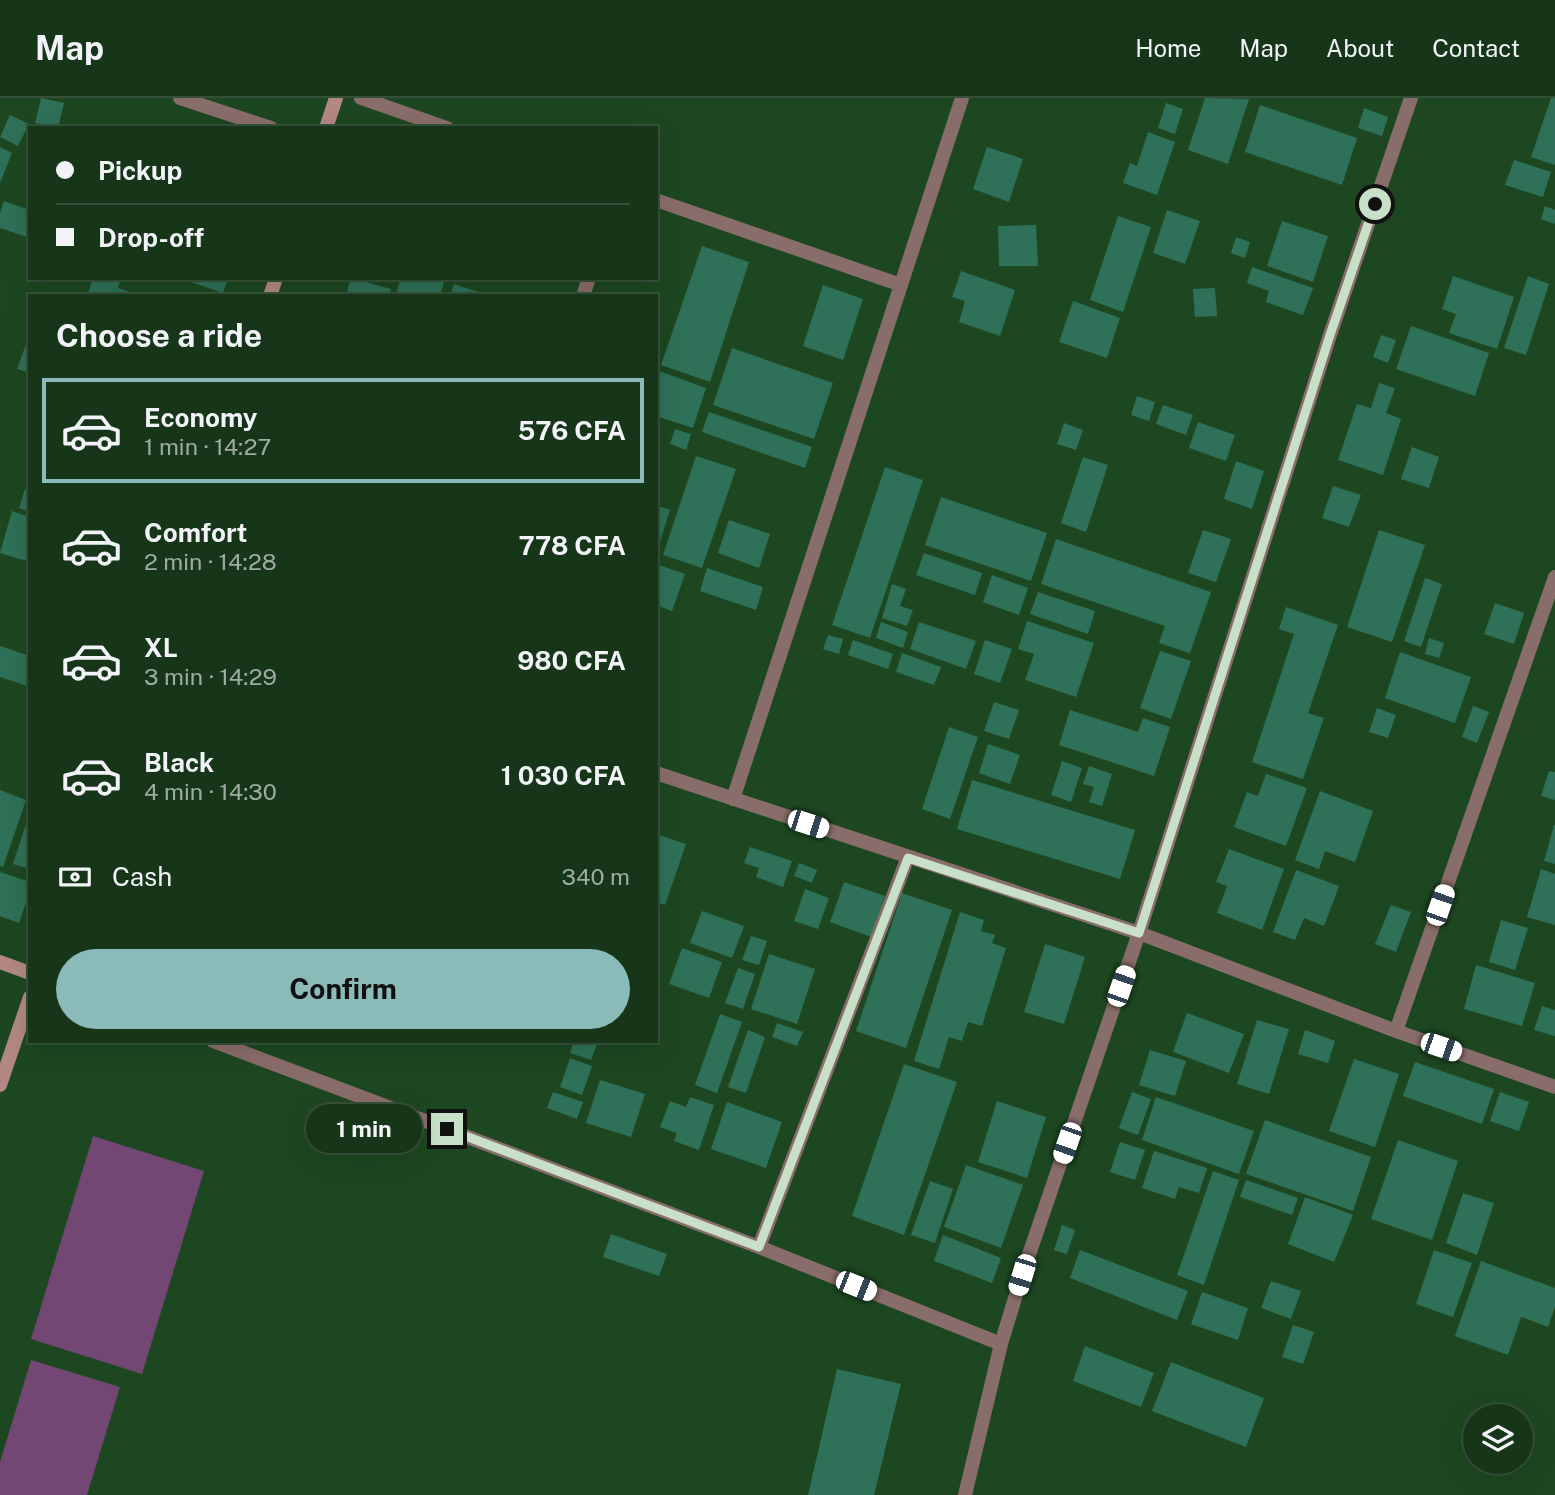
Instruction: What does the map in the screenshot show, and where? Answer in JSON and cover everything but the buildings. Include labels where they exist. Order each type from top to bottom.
[{"type":"street","points":[[180,98],[265,126]]},
{"type":"street","points":[[327,126],[336,98]]},
{"type":"street","points":[[360,98],[441,126]]},
{"type":"street","points":[[733,799],[962,98]]},
{"type":"street","points":[[965,1495],[1001,1344],[1139,933],[1330,335],[1411,98]]},
{"type":"street","points":[[658,201],[901,285]]},
{"type":"street","points":[[1396,1031],[1555,577]]},
{"type":"street","points":[[658,774],[1139,933],[1396,1031],[1555,1087]]},
{"type":"street","points":[[759,1247],[908,858]]},
{"type":"street","points":[[0,962],[28,972]]},
{"type":"street","points":[[0,1085],[28,1003]]},
{"type":"street","points":[[218,1043],[759,1247],[1001,1344]]},
{"type":"shaded area","points":[[93,1136],[204,1171],[142,1374],[31,1339]]},
{"type":"shaded area","points":[[31,1360],[120,1387],[87,1495],[0,1495],[0,1462]]},
{"type":"route","points":[[447,1129],[759,1247],[908,858],[1139,933],[1330,335],[1375,204]]}]
